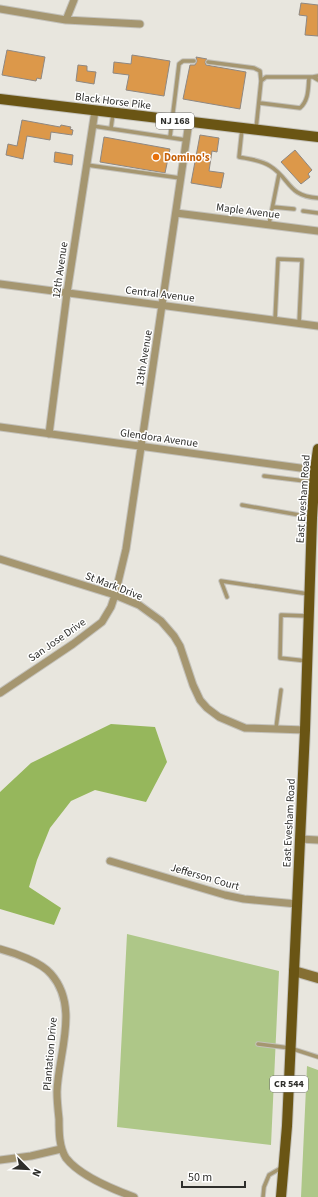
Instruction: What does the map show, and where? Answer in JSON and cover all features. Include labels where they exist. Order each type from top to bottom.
[{"type":"main road","name":"Black Horse Pike","points":[[0,99],[318,137]]},
{"type":"main road","name":"East Evesham Road","points":[[282,1197],[305,730],[312,518],[318,449]]},
{"type":"street","points":[[66,20],[74,0]]},
{"type":"street","points":[[0,9],[66,20],[140,24]]},
{"type":"street","name":"12th Avenue","points":[[49,434],[67,293],[95,111]]},
{"type":"street","name":"13th Avenue","points":[[115,595],[126,549],[189,122]]},
{"type":"street","name":"Maple Avenue","points":[[176,213],[318,231]]},
{"type":"street","name":"Central Avenue","points":[[0,284],[318,326]]},
{"type":"street","name":"Glendora Avenue","points":[[0,427],[315,470]]},
{"type":"street","name":"St Mark Drive","points":[[0,559],[115,595],[139,605],[161,621],[174,636],[180,646],[195,690],[200,700],[206,708],[219,717],[246,728],[305,730]]},
{"type":"street","name":"San Jose Drive","points":[[0,693],[73,644],[102,622],[111,607],[115,595]]},
{"type":"street","points":[[300,838],[318,840]]},
{"type":"street","name":"Jefferson Court","points":[[110,861],[225,895],[244,899],[297,904]]},
{"type":"street","name":"Plantation Drive","points":[[0,949],[40,965],[51,974],[65,999],[66,1028],[57,1092],[61,1149]]},
{"type":"street","points":[[294,971],[318,978]]},
{"type":"street","points":[[0,1160],[31,1156],[61,1149],[66,1158],[83,1173],[120,1192],[134,1197]]},
{"type":"lane","points":[[170,137],[179,64],[183,61],[194,61]]},
{"type":"lane","points":[[208,62],[254,68],[260,71],[260,103],[256,130]]},
{"type":"lane","points":[[311,78],[318,76]]},
{"type":"lane","points":[[261,81],[266,77],[311,78],[318,80]]},
{"type":"lane","points":[[260,103],[300,108],[304,104],[308,94],[311,78]]},
{"type":"lane","points":[[111,128],[113,113]]},
{"type":"lane","points":[[92,126],[187,140]]},
{"type":"lane","points":[[242,128],[239,157],[258,161],[270,166],[302,196],[318,198]]},
{"type":"lane","points":[[87,165],[180,178]]},
{"type":"lane","points":[[269,224],[279,174]]},
{"type":"lane","points":[[273,206],[294,209]]},
{"type":"lane","points":[[303,211],[318,213]]},
{"type":"lane","points":[[275,320],[278,259],[302,260],[299,324]]},
{"type":"lane","points":[[264,476],[314,483]]},
{"type":"lane","points":[[242,505],[312,518]]},
{"type":"lane","points":[[227,597],[221,581],[310,594]]},
{"type":"lane","points":[[308,661],[280,658],[281,615],[309,616]]},
{"type":"lane","points":[[276,728],[281,690]]},
{"type":"lane","points":[[258,1044],[290,1048],[318,1058]]},
{"type":"lane","points":[[263,1197],[264,1187],[269,1175],[284,1167]]},
{"type":"green space","points":[[111,724],[155,727],[167,762],[146,802],[95,790],[71,801],[50,828],[37,860],[29,887],[61,908],[54,925],[0,909],[0,792],[31,763]]},
{"type":"green space","points":[[127,934],[279,971],[271,1145],[117,1127]]},
{"type":"green space","points":[[307,1066],[318,1070],[318,1197],[301,1197]]},
{"type":"building","points":[[301,3],[318,5],[318,36],[305,35],[307,16],[299,15]]},
{"type":"building","points":[[7,50],[45,57],[41,79],[37,78],[36,81],[2,75]]},
{"type":"building","points":[[132,55],[170,61],[164,96],[126,90],[129,75],[113,73],[114,62],[131,64]]},
{"type":"building","points":[[196,57],[207,59],[205,62],[206,65],[246,72],[240,109],[183,99],[190,65],[195,65],[197,61]]},
{"type":"building","points":[[78,65],[87,66],[87,71],[96,72],[94,84],[76,81]]},
{"type":"building","points":[[22,120],[60,127],[61,125],[71,127],[70,129],[73,130],[72,135],[51,132],[50,140],[27,136],[23,159],[6,155],[8,144],[17,146]]},
{"type":"building","points":[[200,135],[219,138],[217,152],[212,151],[209,171],[224,173],[221,188],[191,183]]},
{"type":"building","points":[[104,137],[170,149],[165,173],[100,162]]},
{"type":"building","points":[[295,150],[312,170],[308,174],[310,177],[301,184],[281,162]]},
{"type":"building","points":[[55,152],[73,155],[72,165],[54,162]]},
{"type":"place","name":"Domino's","points":[[156,157]]}]
